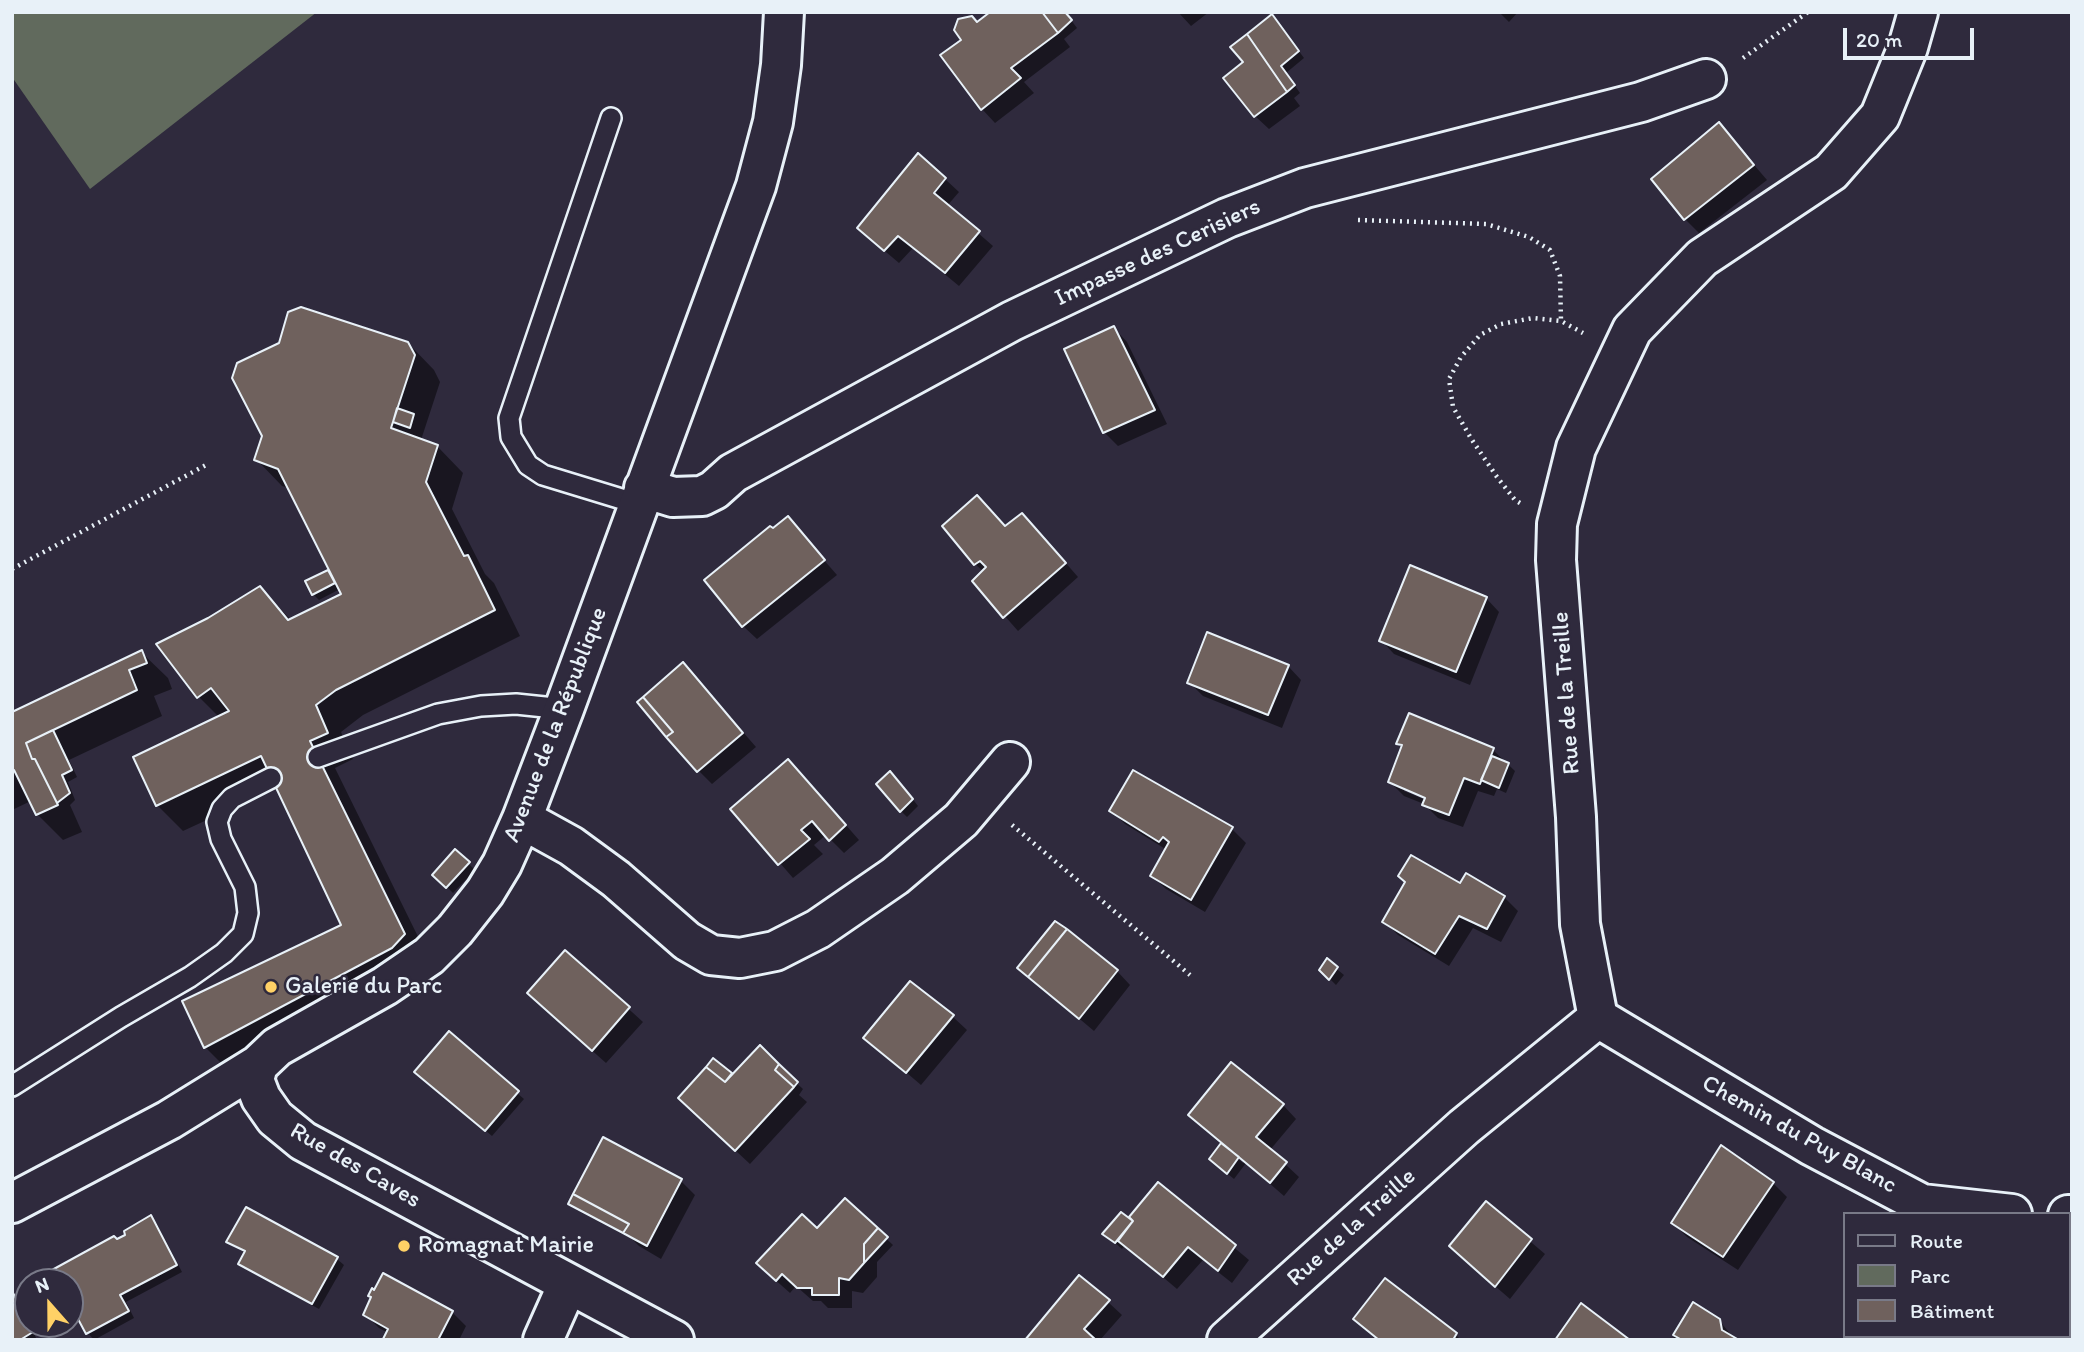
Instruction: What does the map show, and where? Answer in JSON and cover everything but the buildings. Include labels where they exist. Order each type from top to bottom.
[{"type":"street","name":"Avenue de la République","points":[[12,1203],[169,1120],[258,1065],[277,1047],[386,986],[429,956],[456,930],[485,892],[502,864],[522,818],[564,709],[756,186],[773,122],[781,65],[784,12]]},
{"type":"street","name":"Rue de la Treille","points":[[1227,1340],[1464,1127],[1598,1018],[1580,924],[1576,817],[1556,560],[1557,524],[1576,448],[1632,330],[1702,258],[1832,172],[1880,116],[1908,47],[1918,12]]},
{"type":"street","name":"Impasse des Cerisiers","points":[[641,496],[702,496],[714,490],[733,473],[1012,321],[1227,218],[1305,188],[1641,102],[1706,79]]},
{"type":"street","points":[[522,818],[571,846],[616,879],[687,941],[711,955],[740,958],[775,951],[818,929],[895,876],[961,820],[1010,762]]},
{"type":"street","name":"Chemin du Puy Blanc","points":[[1598,1018],[1812,1146],[1922,1204],[1994,1212]]},
{"type":"street","name":"Rue des Caves","points":[[258,1065],[254,1080],[261,1098],[275,1118],[303,1141],[674,1340]]},
{"type":"street","points":[[543,1340],[568,1284]]},
{"type":"lane","points":[[611,118],[509,418],[511,437],[528,465],[543,475],[641,496]]},
{"type":"lane","points":[[318,757],[438,713],[516,704],[564,709]]},
{"type":"lane","points":[[12,1086],[190,977],[224,953],[243,933],[248,913],[245,887],[221,839],[218,822],[222,809],[232,798],[271,778]]},
{"type":"path","points":[[1706,79],[1757,50],[1808,12]]},
{"type":"path","points":[[1305,188],[1314,211],[1335,221],[1393,220],[1486,224],[1529,237],[1550,250],[1560,276],[1561,321]]},
{"type":"path","points":[[1557,524],[1515,500],[1497,477],[1453,407],[1449,379],[1461,357],[1480,335],[1501,324],[1533,318],[1561,321],[1620,355]]},
{"type":"path","points":[[12,569],[206,465]]},
{"type":"path","points":[[981,795],[1018,831],[1190,975]]},
{"type":"green space","points":[[12,12],[317,12],[90,189],[12,77]]},
{"type":"place","name":"Galerie du Parc","points":[[271,987]]},
{"type":"place","name":"Romagnat Mairie","points":[[404,1246]]}]
